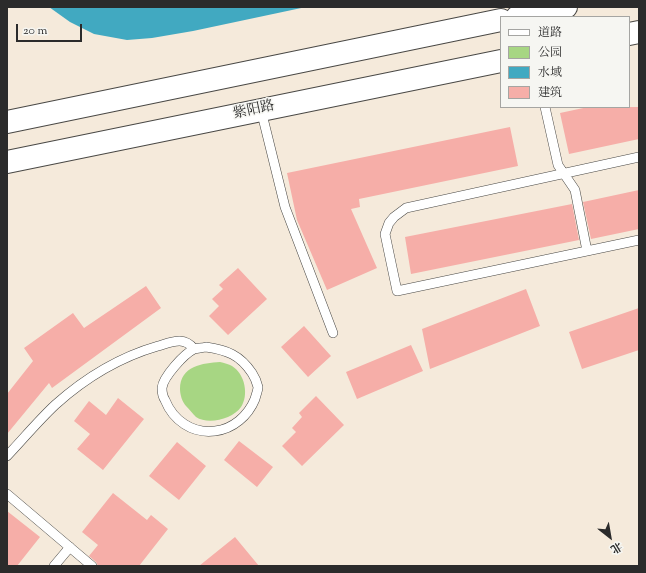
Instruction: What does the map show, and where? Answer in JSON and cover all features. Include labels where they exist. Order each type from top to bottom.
[{"type":"main road","points":[[522,16],[566,7]]},
{"type":"main road","points":[[7,122],[500,20]]},
{"type":"main road","name":"紫阳路","points":[[7,162],[500,61]]},
{"type":"lane","points":[[545,108],[558,164],[575,190],[587,251]]},
{"type":"lane","points":[[261,110],[285,207],[333,333]]},
{"type":"lane","points":[[639,157],[406,208],[394,217],[385,234],[397,291],[639,240]]},
{"type":"lane","points":[[7,456],[55,405],[78,386],[102,370],[125,358],[175,341],[191,344],[194,349]]},
{"type":"lane","points":[[206,347],[228,352],[247,366],[258,387],[252,406],[247,414],[240,421],[223,430],[213,432],[192,429],[181,423],[172,415],[167,406],[162,388],[168,375],[176,364],[194,349],[206,347]]},
{"type":"lane","points":[[7,494],[92,566]]},
{"type":"lane","points":[[54,566],[70,547]]},
{"type":"green space","points":[[220,362],[232,366],[240,374],[243,379],[245,397],[241,407],[226,418],[213,421],[201,419],[196,417],[183,402],[180,391],[181,381],[184,375],[194,367],[207,363]]},
{"type":"water","points":[[49,7],[306,7],[193,31],[152,38],[127,40],[94,34],[70,22]]},
{"type":"building","points":[[639,107],[639,139],[569,154],[560,113],[583,108]]},
{"type":"building","points":[[510,127],[518,166],[359,199],[360,207],[351,209],[377,268],[327,290],[297,220],[287,173]]},
{"type":"building","points":[[639,190],[639,229],[591,239],[583,202]]},
{"type":"building","points":[[572,204],[579,240],[411,274],[405,237]]},
{"type":"building","points":[[238,268],[267,299],[228,335],[209,316],[219,306],[212,299],[223,289],[219,285]]},
{"type":"building","points":[[146,286],[161,308],[52,388],[49,383],[7,434],[7,394],[33,361],[24,348],[73,313],[84,328]]},
{"type":"building","points":[[526,289],[540,326],[430,369],[422,329]]},
{"type":"building","points":[[639,308],[639,350],[582,369],[569,332]]},
{"type":"building","points":[[304,326],[331,356],[308,377],[281,347]]},
{"type":"building","points":[[411,345],[423,371],[357,399],[346,372]]},
{"type":"building","points":[[316,396],[344,425],[302,466],[282,446],[296,432],[292,428],[302,417],[299,413]]},
{"type":"building","points":[[118,398],[144,419],[103,470],[77,449],[90,434],[74,421],[89,401],[106,415]]},
{"type":"building","points":[[239,441],[273,467],[257,487],[224,460]]},
{"type":"building","points":[[177,442],[206,466],[179,500],[149,476]]},
{"type":"building","points":[[113,493],[147,520],[151,515],[168,529],[139,566],[98,566],[89,556],[98,545],[82,532]]},
{"type":"building","points":[[7,511],[40,537],[17,566],[7,566]]},
{"type":"building","points":[[235,537],[259,566],[199,566]]}]
